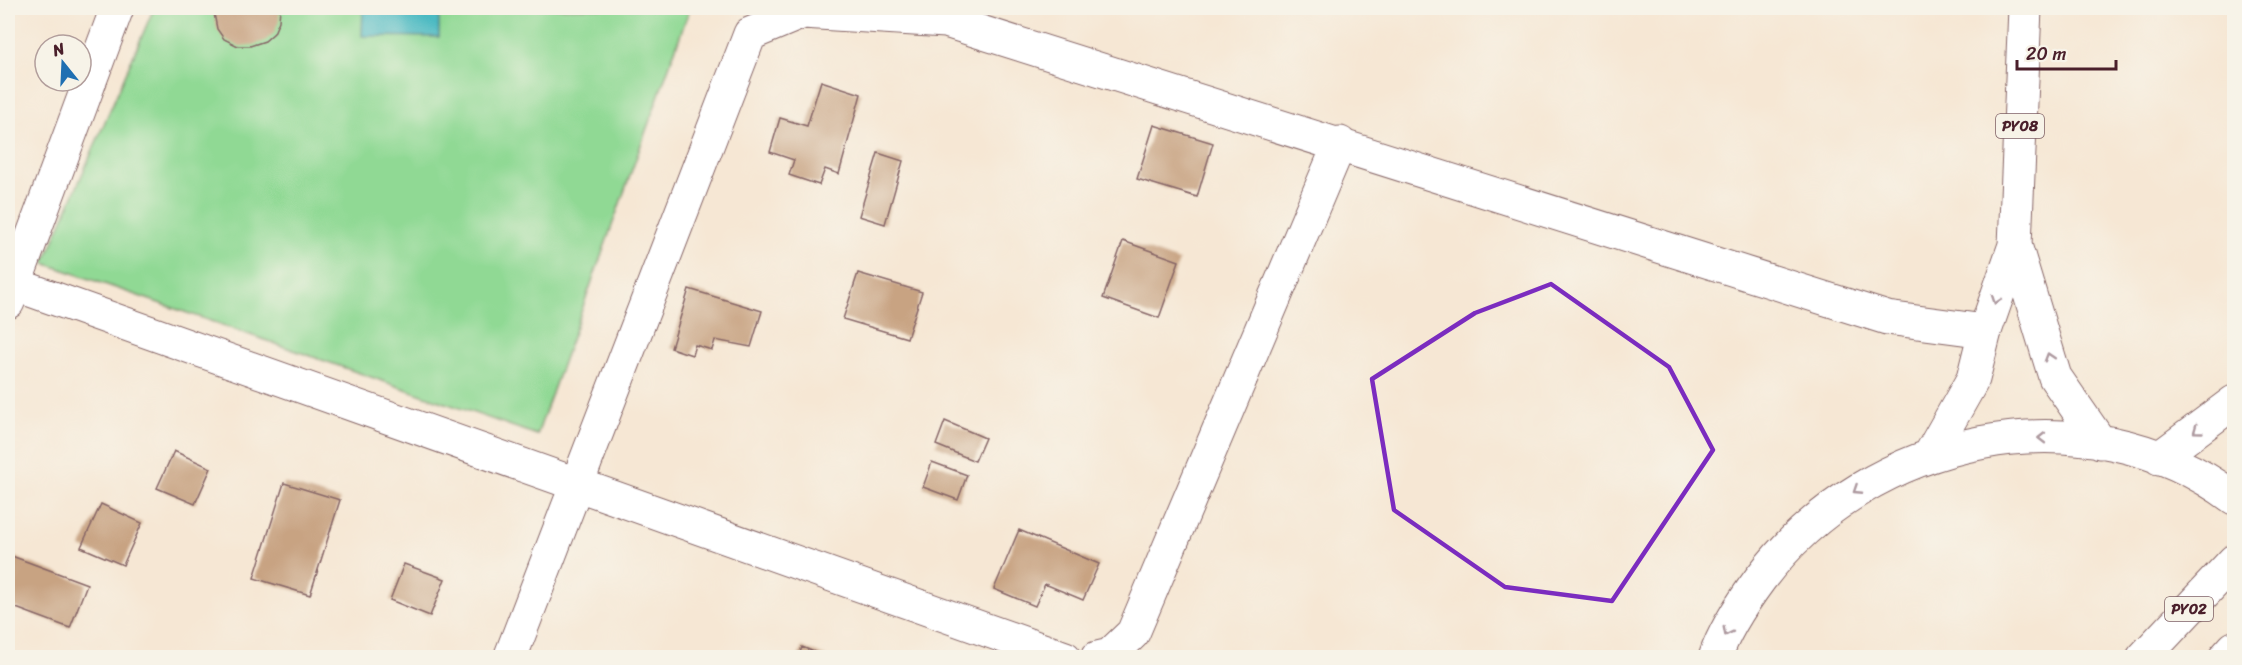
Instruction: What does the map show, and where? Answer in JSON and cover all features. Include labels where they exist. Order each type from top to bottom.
[{"type":"main road","points":[[117,8],[10,289],[576,484],[1065,657]]},
{"type":"main road","name":"PY08","points":[[2015,245],[2025,8]]},
{"type":"main road","points":[[510,657],[750,34],[803,12],[946,21],[1340,143],[1887,318],[1985,331]]},
{"type":"main road","points":[[1097,657],[1110,655],[1133,633],[1340,143]]},
{"type":"main road","points":[[1930,454],[1973,379],[1985,331],[2015,245]]},
{"type":"main road","points":[[2015,245],[2055,377],[2100,442]]},
{"type":"main road","points":[[2159,458],[2235,402]]},
{"type":"main road","points":[[1715,657],[1744,600],[1780,552],[1824,512],[1874,478],[1930,454],[1985,441],[2043,437],[2100,442],[2159,458],[2219,486],[2235,498]]},
{"type":"main road","name":"PY02","points":[[2143,657],[2235,561]]},
{"type":"main road","points":[[2225,657],[2235,648]]},
{"type":"highlighted area","points":[[1551,284],[1669,367],[1713,450],[1612,601],[1505,587],[1394,510],[1372,379],[1475,313]]},
{"type":"green space","points":[[154,8],[690,8],[537,435],[44,263]]},
{"type":"water","points":[[363,8],[439,8],[439,37],[362,36]]},
{"type":"building","points":[[213,8],[280,8],[279,21],[274,33],[265,41],[250,46],[238,46],[224,39],[217,29]]},
{"type":"building","points":[[821,81],[861,94],[839,174],[825,169],[819,185],[789,175],[794,160],[770,152],[780,118],[807,126]]},
{"type":"building","points":[[1154,125],[1213,143],[1197,197],[1137,179]]},
{"type":"building","points":[[878,153],[903,161],[885,224],[859,216]]},
{"type":"building","points":[[1123,241],[1179,261],[1159,318],[1103,298]]},
{"type":"building","points":[[858,273],[922,292],[907,338],[843,319]]},
{"type":"building","points":[[689,289],[762,311],[751,347],[715,340],[712,350],[695,345],[692,355],[671,348]]},
{"type":"building","points":[[945,421],[985,438],[975,461],[936,445]]},
{"type":"building","points":[[174,451],[211,468],[195,504],[157,488]]},
{"type":"building","points":[[932,462],[967,475],[958,500],[923,487]]},
{"type":"building","points":[[284,483],[340,500],[310,595],[254,578]]},
{"type":"building","points":[[101,504],[142,523],[123,565],[81,547]]},
{"type":"building","points":[[1019,530],[1099,564],[1083,600],[1045,584],[1035,606],[994,589]]},
{"type":"building","points":[[9,555],[87,584],[70,628],[8,605]]},
{"type":"building","points":[[404,564],[445,579],[430,616],[390,600]]},
{"type":"building","points":[[802,647],[827,657],[827,658],[798,658]]}]
